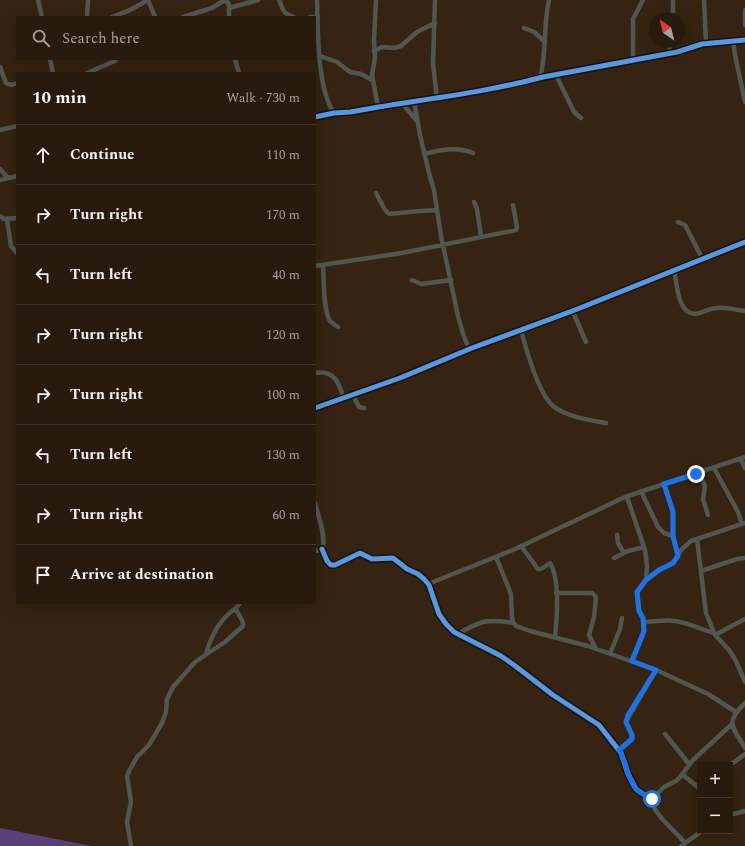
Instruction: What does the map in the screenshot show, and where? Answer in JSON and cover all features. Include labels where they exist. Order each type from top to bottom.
[{"type":"street","points":[[38,0],[42,16]]},
{"type":"street","points":[[87,16],[88,0]]},
{"type":"street","points":[[115,16],[130,10],[148,0],[155,16]]},
{"type":"street","points":[[186,16],[212,8],[226,0],[229,5],[229,16]]},
{"type":"street","points":[[228,8],[258,0]]},
{"type":"street","points":[[279,0],[282,10],[292,16]]},
{"type":"street","points":[[317,0],[317,45],[325,89],[330,108],[334,113]]},
{"type":"street","points":[[376,0],[372,80],[378,107]]},
{"type":"street","points":[[435,0],[433,64],[437,98]]},
{"type":"street","points":[[540,78],[550,0]]},
{"type":"street","points":[[633,60],[633,19],[643,0]]},
{"type":"street","points":[[673,0],[673,12]]},
{"type":"street","points":[[704,0],[706,43]]},
{"type":"street","points":[[745,10],[745,25]]},
{"type":"street","points":[[374,51],[382,47],[395,48],[401,46],[417,32],[435,23]]},
{"type":"street","points":[[524,28],[534,32],[544,41]]},
{"type":"street","points":[[316,117],[478,92],[540,78],[670,53],[706,43],[745,40]]},
{"type":"street","points":[[733,41],[745,102]]},
{"type":"street","points":[[670,48],[670,53]]},
{"type":"street","points":[[320,56],[336,62],[350,72],[361,74],[372,80]]},
{"type":"street","points":[[50,60],[53,72]]},
{"type":"street","points":[[89,72],[116,60]]},
{"type":"street","points":[[235,60],[239,72]]},
{"type":"street","points":[[0,66],[6,83],[12,85],[16,83]]},
{"type":"street","points":[[542,70],[546,77]]},
{"type":"street","points":[[556,75],[574,112],[581,118]]},
{"type":"street","points":[[414,102],[424,154],[434,190],[443,245],[463,334],[469,349]]},
{"type":"street","points":[[402,103],[417,121]]},
{"type":"street","points":[[0,130],[16,126]]},
{"type":"street","points":[[424,154],[448,148],[467,150],[473,153]]},
{"type":"street","points":[[0,169],[8,178]]},
{"type":"street","points":[[0,180],[16,176]]},
{"type":"street","points":[[376,193],[385,210],[389,214],[393,215],[420,210],[437,210]]},
{"type":"street","points":[[474,202],[477,209],[481,237]]},
{"type":"street","points":[[316,266],[402,253],[516,230],[513,205]]},
{"type":"street","points":[[0,216],[4,219],[16,218]]},
{"type":"street","points":[[7,219],[11,246],[16,252]]},
{"type":"street","points":[[678,222],[685,225],[702,258]]},
{"type":"street","points":[[316,408],[400,378],[469,349],[745,242]]},
{"type":"street","points":[[323,265],[324,294],[327,311],[330,321],[338,327]]},
{"type":"street","points":[[674,270],[680,301],[684,310],[688,313],[700,313],[715,308],[745,311]]},
{"type":"street","points":[[412,280],[420,284],[451,280]]},
{"type":"street","points":[[572,310],[586,342]]},
{"type":"street","points":[[521,330],[537,378],[553,406],[563,412],[606,423]]},
{"type":"street","points":[[316,373],[326,373],[337,380],[344,398]]},
{"type":"street","points":[[354,395],[359,407],[364,408]]},
{"type":"street","points":[[428,584],[496,557],[641,491],[743,458],[745,468]]},
{"type":"street","points":[[632,661],[644,631],[644,622],[639,611],[637,592],[646,580],[659,570],[673,563],[686,544],[744,524],[714,468]]},
{"type":"street","points":[[699,473],[705,486],[703,499],[708,515]]},
{"type":"street","points":[[664,484],[674,515],[673,536],[678,556]]},
{"type":"street","points":[[641,491],[658,527],[664,533],[673,536]]},
{"type":"street","points":[[627,497],[644,548],[647,566],[646,580]]},
{"type":"street","points":[[316,508],[322,535],[322,549],[327,561],[331,565],[335,565],[360,553],[372,559],[393,558],[407,569],[418,574],[428,584],[440,614],[446,624],[454,632],[500,656],[553,695],[595,722],[619,750],[626,765],[628,774],[636,789],[652,798]]},
{"type":"street","points":[[617,534],[618,543],[624,553]]},
{"type":"street","points":[[697,539],[706,613],[715,634],[729,650],[745,682]]},
{"type":"street","points":[[521,546],[538,569],[541,569],[549,563],[551,564],[556,582],[557,606],[555,637]]},
{"type":"street","points":[[614,558],[624,553],[644,548]]},
{"type":"street","points":[[316,551],[322,549]]},
{"type":"street","points":[[496,557],[511,594],[513,623]]},
{"type":"street","points":[[702,571],[737,559],[745,558]]},
{"type":"street","points":[[556,592],[592,593],[595,595],[594,617],[590,635],[596,650]]},
{"type":"street","points":[[206,654],[219,624],[239,604]]},
{"type":"street","points":[[131,846],[127,822],[131,802],[127,776],[129,771],[137,757],[149,745],[162,723],[166,712],[167,699],[173,687],[195,662],[225,642],[243,626],[236,608]]},
{"type":"street","points":[[610,654],[620,629],[622,618]]},
{"type":"street","points":[[644,622],[662,620],[676,621],[715,634],[745,619]]},
{"type":"street","points":[[458,634],[471,626],[489,620],[513,623],[516,626],[530,631],[610,654],[656,670],[708,694],[736,712]]},
{"type":"street","points":[[619,750],[632,739],[632,735],[626,722],[628,715],[656,670]]},
{"type":"street","points":[[745,703],[732,718],[732,724],[745,748]]},
{"type":"street","points":[[652,798],[664,787],[676,781],[690,764],[732,724]]},
{"type":"street","points":[[665,734],[690,764]]},
{"type":"street","points":[[733,763],[745,754]]},
{"type":"street","points":[[682,774],[697,787]]},
{"type":"street","points":[[652,798],[653,806],[661,817],[678,834],[683,845],[698,834]]},
{"type":"street","points":[[733,814],[745,811]]},
{"type":"shaded area","points":[[0,828],[92,846],[0,846]]},
{"type":"cycle path","points":[[316,117],[495,88],[543,77],[677,52],[702,44],[745,40]]},
{"type":"cycle path","points":[[316,408],[400,378],[472,348],[575,310],[745,242]]},
{"type":"cycle path","points":[[322,549],[327,561],[331,565],[335,565],[360,553],[372,559],[393,558],[407,569],[418,574],[429,585],[439,614],[454,632],[501,656],[553,695],[599,725],[621,753],[628,774],[636,789],[646,796],[653,798]]},
{"type":"route","points":[[652,799],[636,789],[628,774],[626,765],[619,750],[633,738],[626,724],[628,715],[656,670],[632,661],[644,631],[643,618],[639,611],[637,592],[646,580],[659,570],[670,566],[678,556],[673,536],[674,515],[664,484],[696,474]]}]
